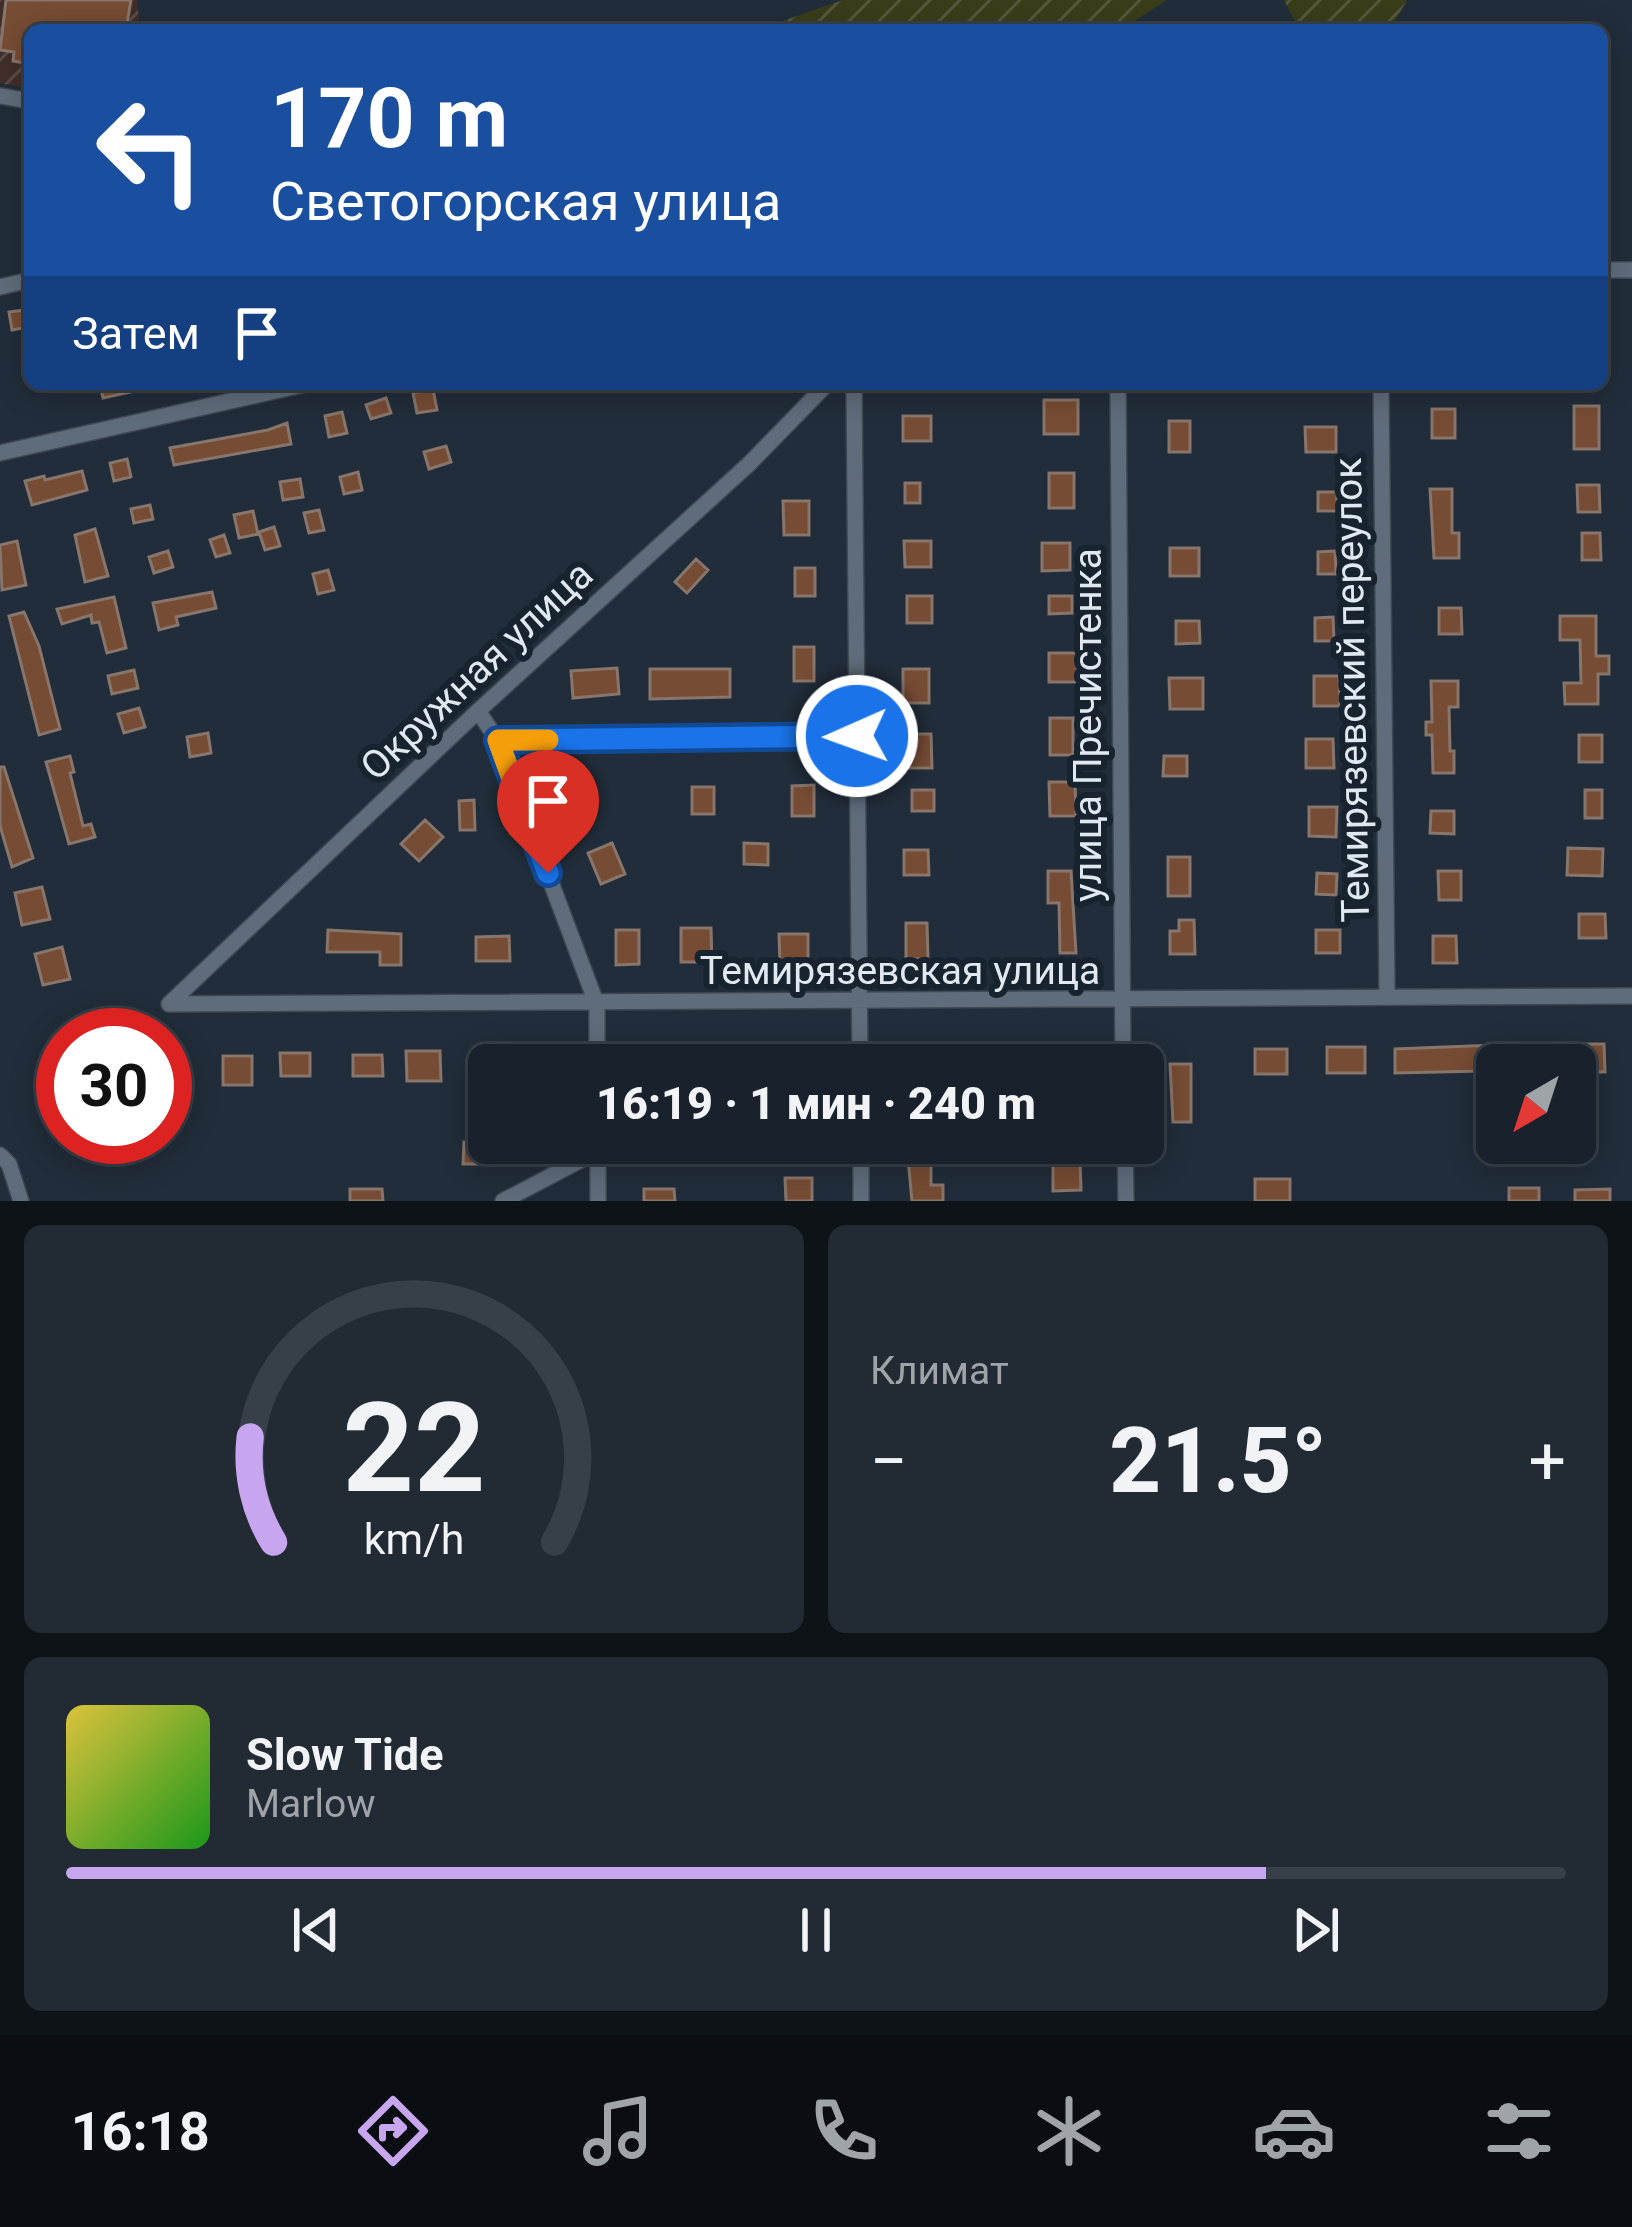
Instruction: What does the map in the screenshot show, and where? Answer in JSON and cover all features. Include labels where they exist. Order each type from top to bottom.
[{"type":"street","points":[[0,453],[279,390]]},
{"type":"street","name":"Окружная улица","points":[[169,1004],[478,711],[749,464],[821,390]]},
{"type":"street","points":[[854,390],[860,1044]]},
{"type":"street","name":"улица Пречистенка","points":[[1118,390],[1123,1044]]},
{"type":"street","name":"Темирязевский переулок","points":[[1381,390],[1387,995]]},
{"type":"street","points":[[478,711],[498,740],[597,1005],[597,1044]]},
{"type":"street","points":[[498,740],[857,736]]},
{"type":"street","name":"Темирязевская улица","points":[[169,1004],[1632,996]]},
{"type":"street","points":[[0,1155],[9,1164],[21,1201]]},
{"type":"street","points":[[502,1201],[568,1164]]},
{"type":"street","points":[[598,1164],[598,1201]]},
{"type":"street","points":[[861,1164],[861,1201]]},
{"type":"street","points":[[1125,1164],[1126,1201]]},
{"type":"shaded area","points":[[0,0],[137,0],[139,24],[24,24],[24,88],[0,83]]},
{"type":"green space","points":[[843,0],[1167,0],[1130,24],[773,24]]},
{"type":"green space","points":[[1284,0],[1407,0],[1393,24],[1296,24]]},
{"type":"building","points":[[6,0],[131,0],[127,24],[24,24],[24,63],[13,61],[14,52],[0,50]]},
{"type":"building","points":[[24,310],[24,328],[12,330],[9,312]]},
{"type":"building","points":[[101,390],[139,390],[103,398]]},
{"type":"building","points":[[433,390],[437,410],[417,413],[413,393]]},
{"type":"building","points":[[386,398],[391,413],[371,419],[366,405]]},
{"type":"building","points":[[1044,400],[1078,400],[1078,434],[1044,434]]},
{"type":"building","points":[[1574,406],[1599,406],[1599,449],[1574,449]]},
{"type":"building","points":[[1432,409],[1455,409],[1455,438],[1432,438]]},
{"type":"building","points":[[342,412],[347,433],[329,437],[325,416]]},
{"type":"building","points":[[903,416],[931,416],[931,441],[903,441]]},
{"type":"building","points":[[1169,421],[1190,421],[1190,452],[1169,452]]},
{"type":"building","points":[[287,423],[291,444],[174,465],[170,448]]},
{"type":"building","points":[[1305,427],[1336,427],[1336,452],[1306,452]]},
{"type":"building","points":[[446,446],[451,462],[429,469],[424,452]]},
{"type":"building","points":[[127,459],[131,477],[114,481],[110,463]]},
{"type":"building","points":[[82,471],[87,490],[32,505],[25,481]]},
{"type":"building","points":[[358,472],[362,490],[344,494],[340,477]]},
{"type":"building","points":[[1049,473],[1074,473],[1074,508],[1049,508]]},
{"type":"building","points":[[300,479],[303,497],[283,500],[280,482]]},
{"type":"building","points":[[905,483],[920,483],[920,503],[905,503]]},
{"type":"building","points":[[1577,485],[1599,485],[1600,512],[1578,512]]},
{"type":"building","points":[[1430,489],[1452,489],[1452,533],[1459,533],[1459,558],[1434,558]]},
{"type":"building","points":[[1318,492],[1337,492],[1337,511],[1318,511]]},
{"type":"building","points":[[783,501],[809,501],[809,535],[784,535]]},
{"type":"building","points":[[150,505],[153,519],[134,523],[131,509]]},
{"type":"building","points":[[319,510],[324,530],[309,533],[304,513]]},
{"type":"building","points":[[253,511],[258,534],[239,538],[234,515]]},
{"type":"building","points":[[274,527],[280,546],[265,550],[259,532]]},
{"type":"building","points":[[95,529],[108,576],[85,582],[75,535]]},
{"type":"building","points":[[1582,533],[1600,533],[1601,560],[1582,560]]},
{"type":"building","points":[[224,535],[230,553],[216,557],[210,540]]},
{"type":"building","points":[[17,541],[26,585],[2,590],[0,545]]},
{"type":"building","points":[[904,541],[931,541],[931,567],[905,567]]},
{"type":"building","points":[[1042,543],[1070,543],[1070,570],[1042,571]]},
{"type":"building","points":[[1170,548],[1199,548],[1199,576],[1170,576]]},
{"type":"building","points":[[168,551],[173,567],[154,573],[149,557]]},
{"type":"building","points":[[1335,551],[1336,574],[1318,574],[1318,552]]},
{"type":"building","points":[[696,559],[708,570],[687,593],[675,582]]},
{"type":"building","points":[[795,568],[815,568],[815,596],[795,596]]},
{"type":"building","points":[[328,570],[334,590],[318,594],[313,574]]},
{"type":"building","points":[[212,592],[216,608],[176,617],[178,625],[159,630],[153,603]]},
{"type":"building","points":[[907,596],[932,596],[932,623],[907,623]]},
{"type":"building","points":[[1049,596],[1072,596],[1072,613],[1049,614]]},
{"type":"building","points":[[114,597],[126,648],[107,653],[99,622],[92,623],[91,615],[62,624],[57,609]]},
{"type":"building","points":[[1439,608],[1461,608],[1462,634],[1439,634]]},
{"type":"building","points":[[24,612],[39,646],[60,729],[39,735],[9,616]]},
{"type":"building","points":[[1560,616],[1596,616],[1596,656],[1609,656],[1609,674],[1598,674],[1598,704],[1565,704],[1564,683],[1581,683],[1580,640],[1560,640]]},
{"type":"building","points":[[1333,617],[1334,641],[1315,641],[1315,618]]},
{"type":"building","points":[[1176,621],[1199,621],[1200,643],[1176,644]]},
{"type":"building","points":[[794,647],[814,647],[814,681],[794,681]]},
{"type":"building","points":[[1049,653],[1077,653],[1077,682],[1049,682]]},
{"type":"building","points":[[617,668],[619,694],[573,698],[571,671]]},
{"type":"building","points":[[650,669],[730,669],[730,697],[650,699]]},
{"type":"building","points":[[903,669],[929,669],[929,703],[903,703]]},
{"type":"building","points":[[134,670],[138,688],[112,694],[108,676]]},
{"type":"building","points":[[1314,676],[1339,676],[1340,706],[1314,706]]},
{"type":"building","points":[[1169,678],[1203,678],[1203,709],[1170,709]]},
{"type":"building","points":[[1431,681],[1458,681],[1458,707],[1449,707],[1454,773],[1433,773],[1432,735],[1426,735],[1426,722],[1432,722]]},
{"type":"building","points":[[139,708],[145,727],[124,733],[118,714]]},
{"type":"building","points":[[1050,718],[1073,718],[1073,755],[1050,755]]},
{"type":"building","points":[[208,733],[211,753],[190,757],[187,737]]},
{"type":"building","points":[[908,734],[931,734],[932,768],[908,768]]},
{"type":"building","points":[[1579,735],[1602,735],[1602,762],[1579,762]]},
{"type":"building","points":[[1306,739],[1333,739],[1334,768],[1306,768]]},
{"type":"building","points":[[70,756],[83,826],[91,824],[95,837],[69,844],[46,762]]},
{"type":"building","points":[[1164,756],[1187,756],[1187,776],[1163,776]]},
{"type":"building","points":[[0,767],[4,767],[33,858],[12,867],[0,826]]},
{"type":"building","points":[[1049,782],[1075,782],[1076,816],[1050,816]]},
{"type":"building","points":[[814,785],[814,816],[792,816],[792,786]]},
{"type":"building","points":[[692,787],[714,787],[714,814],[692,814]]},
{"type":"building","points":[[586,789],[594,809],[577,816],[568,797]]},
{"type":"building","points":[[912,790],[934,790],[934,811],[912,811]]},
{"type":"building","points":[[1585,790],[1602,790],[1602,818],[1585,818]]},
{"type":"building","points":[[474,800],[475,830],[460,830],[459,801]]},
{"type":"building","points":[[1309,807],[1337,807],[1336,837],[1309,836]]},
{"type":"building","points":[[1431,811],[1454,811],[1454,834],[1430,833]]},
{"type":"building","points":[[425,820],[443,837],[419,861],[401,844]]},
{"type":"building","points":[[612,843],[625,874],[601,884],[588,853]]},
{"type":"building","points":[[744,843],[768,844],[768,865],[744,864]]},
{"type":"building","points":[[1568,848],[1603,849],[1602,876],[1567,875]]},
{"type":"building","points":[[904,850],[928,850],[929,875],[904,875]]},
{"type":"building","points":[[1168,857],[1190,857],[1190,896],[1168,896]]},
{"type":"building","points":[[1048,871],[1071,871],[1076,953],[1060,953],[1059,903],[1048,903]]},
{"type":"building","points":[[1438,871],[1461,871],[1461,900],[1439,900]]},
{"type":"building","points":[[1317,873],[1337,874],[1336,895],[1316,894]]},
{"type":"building","points":[[42,887],[50,919],[22,925],[15,893]]},
{"type":"building","points":[[1579,914],[1605,914],[1606,938],[1579,938]]},
{"type":"building","points":[[1179,920],[1194,920],[1195,954],[1170,954],[1170,931],[1179,931]]},
{"type":"building","points":[[906,923],[927,923],[928,959],[906,959]]},
{"type":"building","points":[[681,928],[711,928],[712,962],[681,962]]},
{"type":"building","points":[[328,930],[401,934],[401,965],[380,965],[380,952],[327,952]]},
{"type":"building","points":[[616,930],[639,930],[639,964],[616,965]]},
{"type":"building","points":[[1316,930],[1340,930],[1340,953],[1316,953]]},
{"type":"building","points":[[779,934],[808,934],[808,966],[780,966]]},
{"type":"building","points":[[509,936],[510,961],[476,961],[476,937]]},
{"type":"building","points":[[1433,936],[1456,936],[1457,963],[1433,963]]},
{"type":"building","points":[[62,947],[70,979],[43,985],[35,954]]},
{"type":"building","points":[[1596,1044],[1604,1044],[1605,1072],[1596,1072]]},
{"type":"building","points":[[1476,1046],[1476,1071],[1395,1073],[1395,1049]]},
{"type":"building","points":[[1327,1047],[1365,1047],[1365,1073],[1327,1073]]},
{"type":"building","points":[[1255,1049],[1287,1049],[1287,1074],[1255,1074]]},
{"type":"building","points":[[406,1051],[440,1051],[441,1081],[407,1081]]},
{"type":"building","points":[[280,1053],[310,1053],[310,1076],[281,1076]]},
{"type":"building","points":[[353,1055],[382,1055],[383,1076],[353,1076]]},
{"type":"building","points":[[223,1056],[252,1056],[252,1085],[223,1085]]},
{"type":"building","points":[[1170,1064],[1191,1064],[1191,1122],[1173,1122]]},
{"type":"building","points":[[464,1142],[468,1142],[468,1164],[463,1164]]},
{"type":"building","points":[[908,1164],[931,1164],[931,1185],[943,1185],[943,1201],[912,1201]]},
{"type":"building","points":[[1053,1164],[1080,1164],[1081,1190],[1053,1191]]},
{"type":"building","points":[[785,1178],[812,1178],[812,1201],[786,1201]]},
{"type":"building","points":[[1255,1179],[1290,1179],[1290,1201],[1255,1201]]},
{"type":"building","points":[[1509,1188],[1539,1188],[1539,1201],[1509,1201]]},
{"type":"building","points":[[350,1189],[382,1189],[383,1201],[350,1201]]},
{"type":"building","points":[[644,1189],[674,1189],[675,1201],[644,1201]]},
{"type":"building","points":[[1610,1189],[1610,1201],[1575,1201],[1575,1190]]},
{"type":"slow traffic","points":[[515,787],[498,740],[548,740]]},
{"type":"route","points":[[548,873],[498,740],[857,736]]}]
